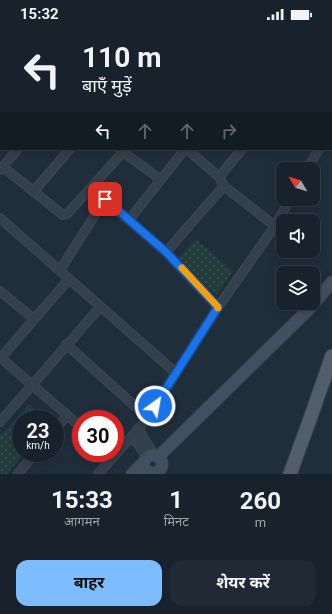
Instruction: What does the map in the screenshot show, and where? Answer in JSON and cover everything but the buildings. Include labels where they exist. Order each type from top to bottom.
[{"type":"main road","points":[[132,474],[153,466],[308,310],[332,282]]},
{"type":"main road","points":[[290,474],[332,356]]},
{"type":"main road","points":[[298,474],[319,422],[332,383]]},
{"type":"street","points":[[16,150],[1,168],[63,215],[67,214],[91,188],[122,150],[160,180]]},
{"type":"street","points":[[33,192],[69,150]]},
{"type":"street","points":[[129,220],[185,150]]},
{"type":"street","points":[[187,150],[219,177],[224,186],[275,226]]},
{"type":"street","points":[[219,177],[241,150]]},
{"type":"street","points":[[311,162],[318,150]]},
{"type":"street","points":[[166,252],[224,186]]},
{"type":"street","points":[[91,188],[166,252],[218,307]]},
{"type":"street","points":[[60,270],[105,199]]},
{"type":"street","points":[[124,444],[148,418],[218,307],[275,226],[286,206]]},
{"type":"street","points":[[0,218],[176,373]]},
{"type":"street","points":[[69,279],[0,358],[72,419]]},
{"type":"street","points":[[0,291],[34,319]]},
{"type":"street","points":[[0,422],[66,344],[100,307]]},
{"type":"street","points":[[66,344],[148,418]]},
{"type":"street","points":[[64,419],[67,415]]},
{"type":"street","points":[[138,429],[153,466]]},
{"type":"street","points":[[132,436],[153,466]]},
{"type":"street","points":[[18,474],[28,462]]},
{"type":"street","points":[[98,474],[107,462]]},
{"type":"green space","points":[[195,239],[233,271],[217,295],[176,261]]},
{"type":"green space","points":[[29,404],[36,410],[24,410]]},
{"type":"green space","points":[[12,423],[12,462],[17,462],[7,474],[0,474],[0,436]]},
{"type":"slow traffic","points":[[182,268],[218,308]]},
{"type":"route","points":[[105,199],[166,252],[218,307],[155,406]]}]
